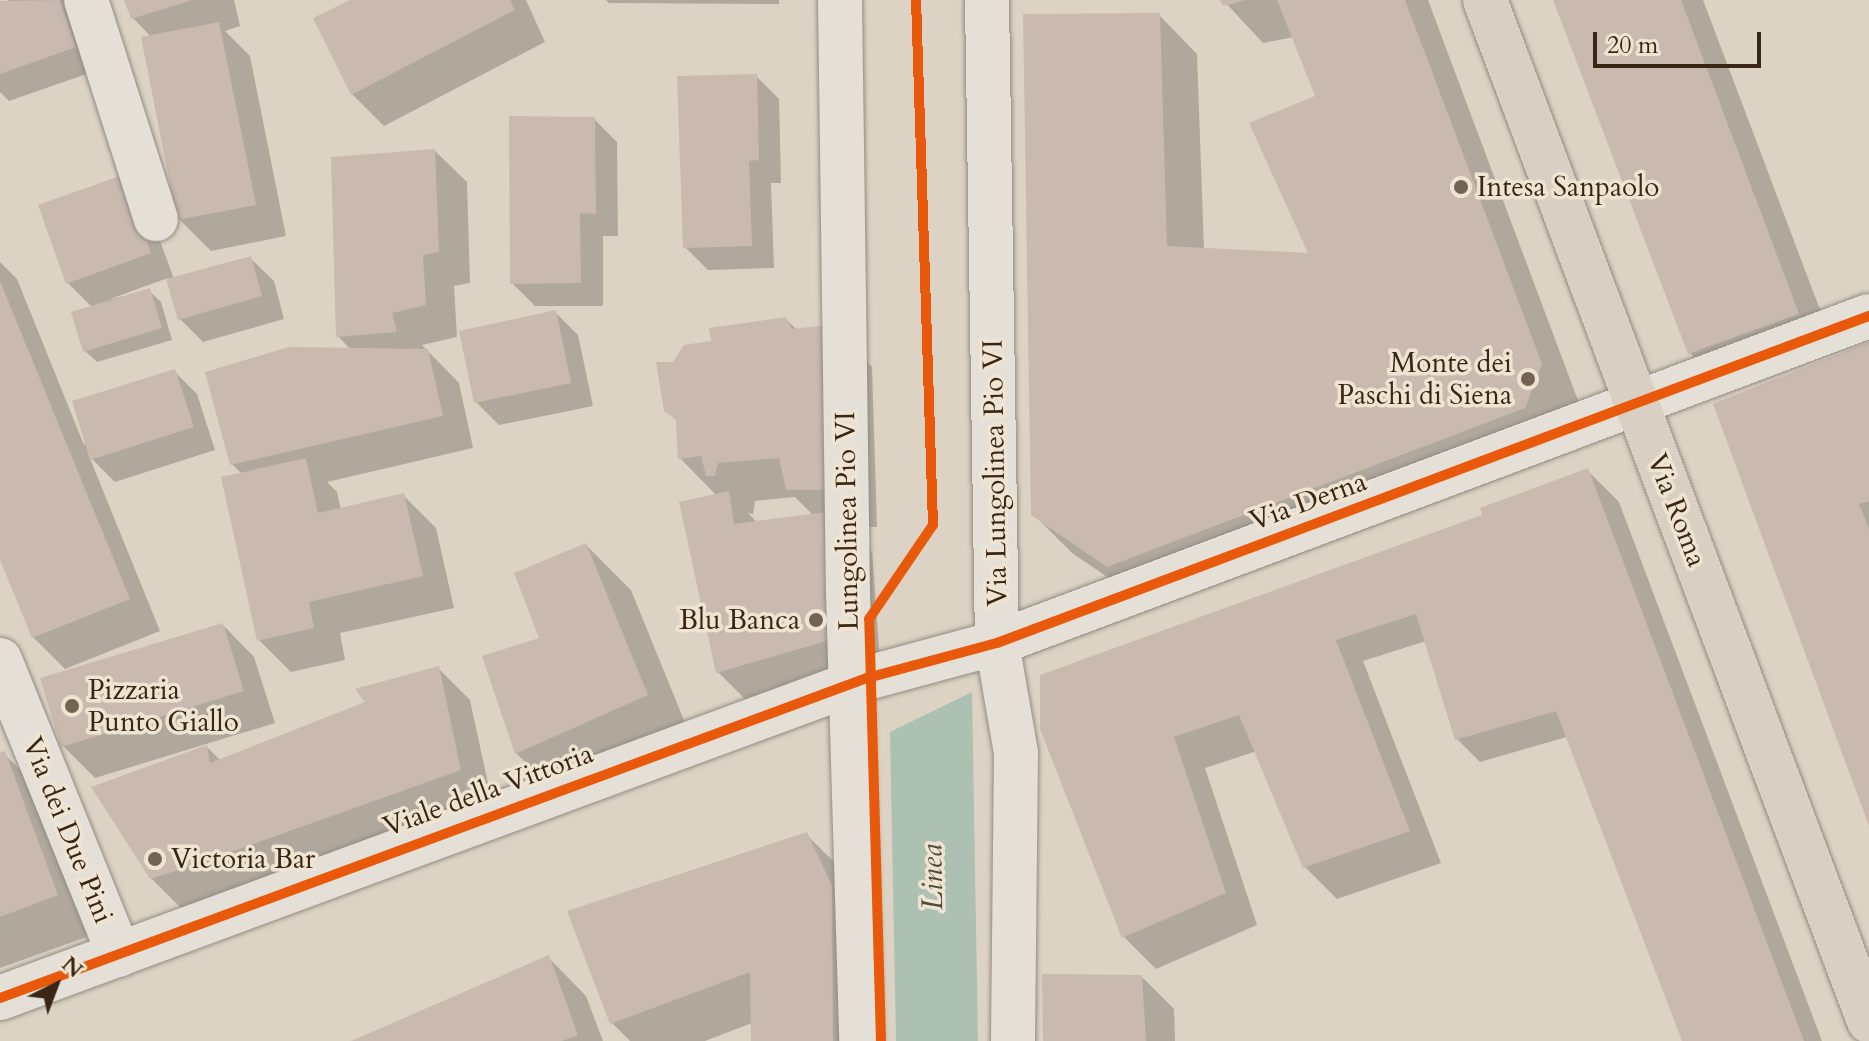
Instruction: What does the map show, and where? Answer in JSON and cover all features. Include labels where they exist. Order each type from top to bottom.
[{"type":"main road","name":"Via Roma","points":[[1485,0],[1869,1021]]},
{"type":"street","points":[[86,0],[156,219]]},
{"type":"street","name":"Lungolinea Pio VI","points":[[840,0],[850,686],[861,1041]]},
{"type":"street","name":"Via Lungolinea Pio VI","points":[[987,0],[997,643],[1016,753],[1013,1041]]},
{"type":"street","name":"Via Derna","points":[[997,643],[1869,316]]},
{"type":"street","name":"Viale della Vittoria","points":[[0,998],[538,796],[850,686],[997,643]]},
{"type":"street","name":"Via dei Due Pini","points":[[0,660],[119,955]]},
{"type":"water","name":"Linea","points":[[972,692],[978,1041],[896,1041],[890,732]]},
{"type":"building","points":[[60,0],[76,47],[0,74],[0,1]]},
{"type":"building","points":[[124,0],[189,0],[189,1],[131,19]]},
{"type":"building","points":[[350,0],[510,0],[515,10],[351,95],[313,18]]},
{"type":"building","points":[[1220,0],[1243,0],[1243,1],[1223,6]]},
{"type":"building","points":[[1277,0],[1405,0],[1542,364],[1525,408],[1107,567],[1031,515],[1023,14],[1160,13],[1167,246],[1308,253],[1249,123],[1315,96]]},
{"type":"building","points":[[1553,0],[1681,0],[1799,314],[1688,354]]},
{"type":"building","points":[[219,22],[256,205],[177,220],[141,37]]},
{"type":"building","points":[[757,74],[759,160],[749,161],[752,246],[683,248],[677,76]]},
{"type":"building","points":[[509,116],[595,117],[596,214],[580,213],[581,283],[510,284]]},
{"type":"building","points":[[435,149],[439,252],[423,255],[426,305],[392,313],[397,332],[336,337],[331,157]]},
{"type":"building","points":[[123,175],[151,253],[66,284],[38,205]]},
{"type":"building","points":[[251,256],[262,296],[178,320],[166,279]]},
{"type":"building","points":[[0,281],[130,599],[32,638],[0,560]]},
{"type":"building","points":[[150,288],[162,328],[83,352],[71,312]]},
{"type":"building","points":[[556,310],[571,383],[474,403],[459,331]]},
{"type":"building","points":[[786,317],[792,329],[829,325],[839,490],[786,490],[779,458],[718,463],[715,476],[706,476],[701,456],[678,459],[676,420],[664,411],[656,362],[673,362],[684,345],[711,341],[709,328]]},
{"type":"building","points":[[1869,342],[1869,501],[1859,504],[1869,529],[1869,826],[1713,404]]},
{"type":"building","points":[[289,347],[428,349],[443,416],[230,465],[205,372]]},
{"type":"building","points":[[175,369],[194,427],[90,460],[72,401]]},
{"type":"building","points":[[306,458],[318,513],[404,493],[423,576],[309,602],[314,628],[257,641],[221,477]]},
{"type":"building","points":[[1588,468],[1804,1041],[1682,1041],[1556,711],[1455,740],[1416,614],[1336,640],[1410,831],[1303,868],[1239,715],[1174,737],[1226,893],[1122,938],[1040,729],[1040,675],[1482,515],[1480,508]]},
{"type":"building","points":[[729,491],[734,524],[834,511],[844,636],[716,673],[679,502]]},
{"type":"building","points":[[586,543],[648,695],[515,754],[482,656],[539,638],[514,573]]},
{"type":"building","points":[[223,623],[244,691],[61,747],[40,678]]},
{"type":"building","points":[[439,666],[461,770],[194,865],[150,879],[91,787],[207,745],[210,763],[365,702],[355,689]]},
{"type":"building","points":[[5,751],[58,895],[0,917],[0,753]]},
{"type":"building","points":[[807,832],[832,886],[833,1041],[751,1041],[750,972],[610,1024],[567,911]]},
{"type":"building","points":[[549,955],[578,1035],[562,1041],[351,1041]]},
{"type":"building","points":[[1042,974],[1142,975],[1146,1041],[1043,1041]]},
{"type":"cycle path","points":[[881,1041],[869,619],[933,525],[916,0]]},
{"type":"cycle path","points":[[0,998],[867,678],[997,643],[1869,316]]},
{"type":"place","name":"Intesa Sanpaolo","points":[[1461,187]]},
{"type":"place","name":"Monte dei Paschi di Siena","points":[[1528,379]]},
{"type":"place","name":"Blu Banca","points":[[816,620]]},
{"type":"place","name":"Pizzaria Punto Giallo","points":[[72,706]]},
{"type":"place","name":"Victoria Bar","points":[[155,859]]}]
